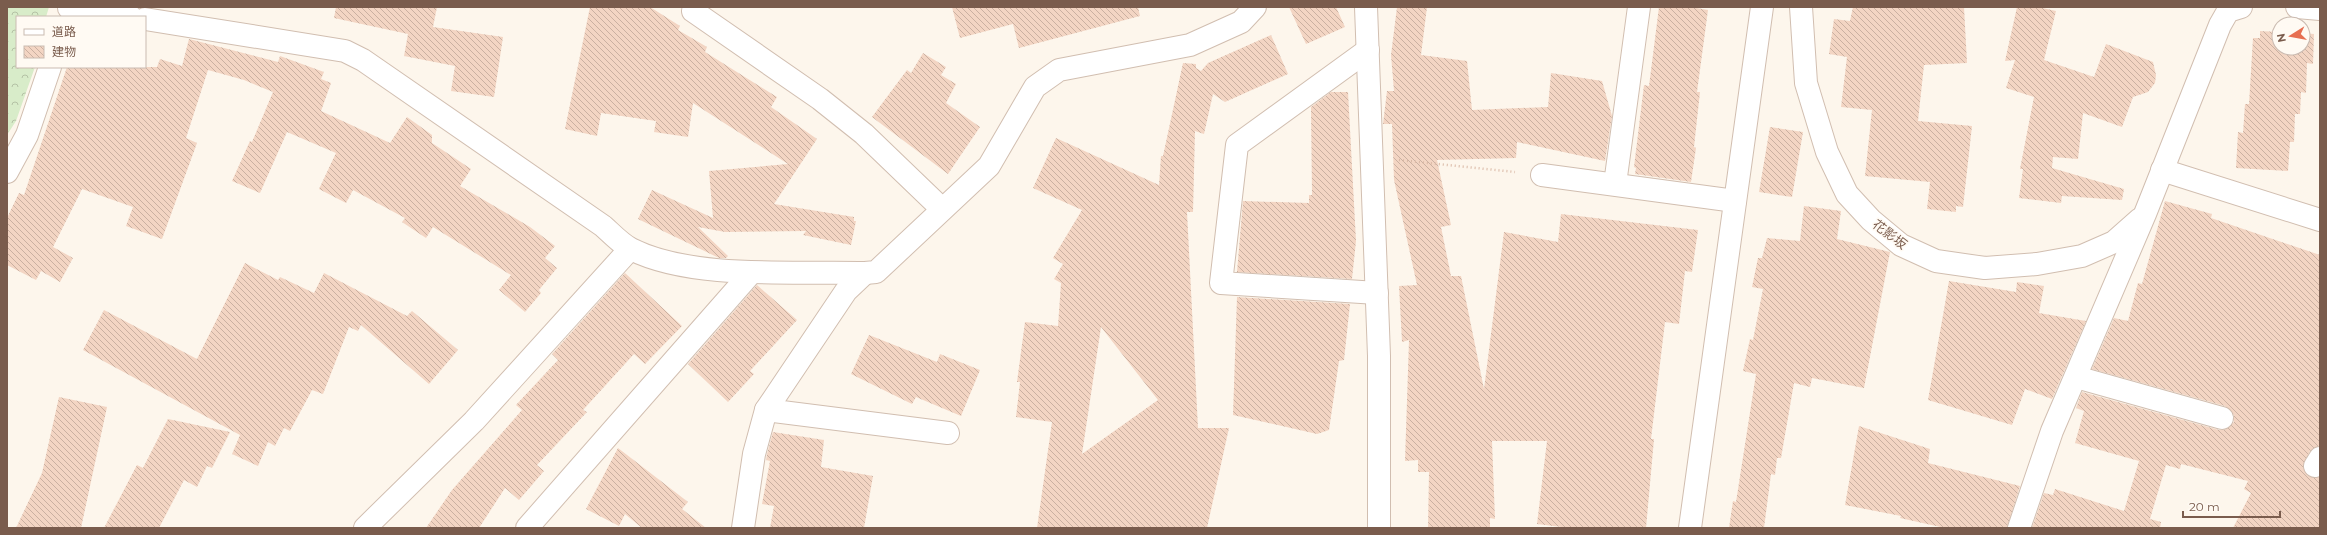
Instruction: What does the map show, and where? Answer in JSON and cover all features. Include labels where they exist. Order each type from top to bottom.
[{"type":"street","points":[[146,19],[345,51],[363,60],[583,213],[630,249],[659,260],[751,273],[865,273],[876,272],[989,166],[1036,87],[1059,70],[1190,45],[1241,22],[1255,7]]},
{"type":"street","points":[[1366,7],[1379,356],[1378,528]]},
{"type":"street","points":[[1615,184],[1639,7]]},
{"type":"street","points":[[1690,528],[1762,7]]},
{"type":"street","name":"花影坂","points":[[1801,7],[1806,83],[1827,152],[1847,194],[1871,220],[1901,245],[1936,261],[1985,268],[2036,264],[2082,256],[2114,242],[2145,214]]},
{"type":"street","points":[[2019,528],[2052,431],[2145,214],[2220,25],[2228,11],[2241,7]]},
{"type":"street","points":[[2297,7],[2320,10]]},
{"type":"street","points":[[68,11],[120,16]]},
{"type":"street","points":[[693,12],[820,99],[864,134],[942,209]]},
{"type":"street","points":[[1368,50],[1237,145],[1221,283],[1377,293]]},
{"type":"street","points":[[7,172],[27,135],[50,68]]},
{"type":"street","points":[[2162,170],[2320,220]]},
{"type":"street","points":[[1542,175],[1735,201]]},
{"type":"street","points":[[365,528],[474,421],[630,249]]},
{"type":"street","points":[[527,528],[751,273]]},
{"type":"street","points":[[743,528],[754,454],[766,410],[846,290],[865,273]]},
{"type":"street","points":[[2076,377],[2222,418]]},
{"type":"street","points":[[766,410],[948,433]]},
{"type":"path","points":[[1405,161],[1542,175]]},
{"type":"green space","points":[[7,7],[49,7],[46,16],[16,16],[16,68],[35,68],[16,121],[7,135]]},
{"type":"building","points":[[336,7],[437,7],[433,27],[503,37],[494,97],[451,91],[455,66],[404,56],[408,34],[334,18]]},
{"type":"building","points":[[590,7],[650,7],[680,26],[678,30],[707,47],[705,52],[777,97],[771,107],[817,139],[774,204],[854,217],[854,221],[856,221],[851,245],[803,235],[806,231],[725,232],[698,227],[728,256],[726,258],[719,258],[638,219],[652,190],[713,218],[709,171],[788,164],[693,103],[688,137],[654,132],[656,121],[601,113],[597,136],[565,129]]},
{"type":"building","points":[[952,7],[1138,7],[1140,16],[1019,48],[1013,24],[960,38]]},
{"type":"building","points":[[1289,7],[1336,7],[1345,27],[1306,44]]},
{"type":"building","points":[[1397,7],[1427,7],[1421,55],[1467,61],[1472,110],[1548,107],[1551,73],[1602,81],[1612,116],[1605,161],[1517,142],[1516,158],[1437,160],[1451,225],[1441,227],[1451,276],[1461,276],[1484,389],[1504,232],[1558,242],[1561,214],[1698,230],[1692,272],[1685,271],[1679,324],[1665,322],[1651,439],[1654,439],[1646,528],[1570,528],[1537,524],[1547,441],[1492,441],[1495,519],[1490,518],[1490,528],[1428,528],[1429,472],[1418,472],[1418,460],[1405,461],[1409,340],[1402,342],[1399,286],[1417,285],[1394,180],[1392,124],[1383,124],[1387,91],[1394,91],[1391,55]]},
{"type":"building","points":[[1659,7],[1691,7],[1708,10],[1697,92],[1700,92],[1694,147],[1696,148],[1691,182],[1635,174],[1636,168],[1634,167],[1644,85],[1649,86]]},
{"type":"building","points":[[1853,7],[1964,7],[1967,63],[1924,65],[1918,121],[1972,126],[1963,207],[1956,206],[1956,212],[1927,209],[1930,182],[1865,176],[1872,110],[1841,107],[1847,57],[1829,54],[1834,19],[1850,21]]},
{"type":"building","points":[[2017,7],[2038,7],[2056,11],[2044,60],[2094,77],[2106,44],[2153,62],[2156,75],[2155,83],[2148,92],[2133,97],[2122,127],[2083,113],[2078,159],[2053,157],[2052,168],[2124,189],[2122,200],[2062,196],[2061,203],[2019,198],[2023,169],[2020,169],[2034,97],[2006,88],[2015,60],[2005,61]]},
{"type":"building","points":[[2260,31],[2271,32],[2271,56],[2311,56],[2311,34],[2314,34],[2313,64],[2307,63],[2306,93],[2301,92],[2300,114],[2295,114],[2294,142],[2290,142],[2288,171],[2236,168],[2238,132],[2243,133],[2245,104],[2249,104],[2253,38],[2260,38]]},
{"type":"building","points":[[1271,35],[1288,74],[1225,102],[1213,94],[1204,134],[1195,131],[1193,212],[1187,212],[1198,428],[1229,428],[1207,528],[1037,528],[1052,422],[1016,417],[1020,382],[1017,382],[1025,322],[1058,326],[1061,283],[1054,279],[1063,264],[1053,258],[1082,210],[1033,188],[1056,138],[1159,185],[1161,156],[1163,156],[1183,63],[1196,64],[1196,68],[1201,71],[1208,63]],"holes":[[[1101,327],[1158,400],[1082,454]]]},
{"type":"building","points":[[189,39],[278,62],[280,56],[324,72],[321,79],[331,83],[321,111],[390,143],[407,117],[432,135],[432,143],[471,169],[460,186],[530,227],[555,246],[545,258],[557,268],[539,290],[541,293],[525,312],[499,290],[511,275],[433,227],[426,238],[402,222],[405,218],[353,190],[346,203],[319,189],[336,153],[287,132],[260,193],[232,181],[250,141],[252,142],[273,92],[244,80],[208,70],[186,138],[197,143],[162,239],[126,226],[133,207],[82,189],[53,247],[73,258],[60,282],[41,271],[36,280],[7,265],[7,218],[19,193],[24,195],[67,68],[157,67],[160,59],[182,66]]},
{"type":"building","points":[[923,53],[946,67],[941,75],[956,84],[946,103],[980,127],[948,174],[872,117],[907,70],[911,73]]},
{"type":"building","points":[[1331,92],[1348,92],[1356,241],[1352,279],[1237,272],[1243,201],[1309,203],[1309,195],[1312,195],[1311,107]]},
{"type":"building","points":[[1770,127],[1803,132],[1792,197],[1759,192]]},
{"type":"building","points":[[2165,201],[2212,214],[2211,218],[2320,255],[2320,446],[2310,451],[2303,466],[2308,476],[2320,477],[2320,528],[2233,528],[2251,493],[2244,489],[2248,481],[2181,464],[2180,469],[2166,465],[2150,519],[2161,522],[2160,528],[2032,528],[2044,493],[2053,495],[2055,489],[2124,511],[2139,461],[2075,443],[2084,411],[2076,408],[2082,392],[2219,430],[2225,430],[2234,422],[2234,415],[2225,406],[2092,369],[2114,318],[2128,321],[2138,283],[2142,284]]},
{"type":"building","points":[[1804,206],[1841,211],[1837,239],[1890,252],[1864,388],[1812,378],[1810,387],[1794,383],[1781,458],[1777,458],[1775,475],[1771,474],[1764,528],[1729,528],[1733,501],[1736,502],[1756,374],[1743,371],[1750,339],[1753,340],[1763,289],[1752,287],[1758,258],[1762,258],[1767,238],[1800,241]]},
{"type":"building","points":[[245,263],[278,280],[280,277],[314,293],[324,273],[407,316],[412,311],[458,350],[429,384],[361,325],[358,331],[349,327],[323,394],[312,390],[290,431],[284,428],[275,446],[268,442],[258,466],[232,454],[240,435],[83,350],[104,310],[197,359]]},
{"type":"building","points":[[625,273],[682,326],[645,364],[634,354],[583,410],[587,412],[537,465],[544,471],[519,500],[505,488],[479,528],[426,528],[452,490],[522,410],[516,405],[558,360],[552,354]]},
{"type":"building","points":[[1949,281],[2016,292],[2017,282],[2044,286],[2039,313],[2086,321],[2052,399],[2025,389],[2012,425],[1928,400]]},
{"type":"building","points":[[757,285],[797,320],[750,371],[754,374],[728,402],[688,364]]},
{"type":"building","points":[[1237,297],[1350,304],[1344,360],[1339,361],[1329,430],[1317,434],[1233,415]]},
{"type":"building","points":[[869,335],[937,362],[940,354],[980,370],[961,416],[916,397],[912,404],[851,374]]},
{"type":"building","points":[[59,397],[107,407],[81,528],[16,528],[42,473]]},
{"type":"building","points":[[168,419],[230,432],[212,468],[207,466],[197,487],[184,480],[159,528],[104,528],[137,465],[143,468]]},
{"type":"building","points":[[1859,426],[1930,449],[1928,463],[2020,486],[2007,528],[1945,528],[1900,518],[1901,516],[1845,505]]},
{"type":"building","points":[[773,432],[824,440],[821,467],[873,476],[864,528],[770,528],[774,506],[762,504],[770,461],[766,460]]},
{"type":"building","points":[[618,448],[688,502],[682,509],[706,528],[642,528],[625,514],[619,526],[586,509]]}]
